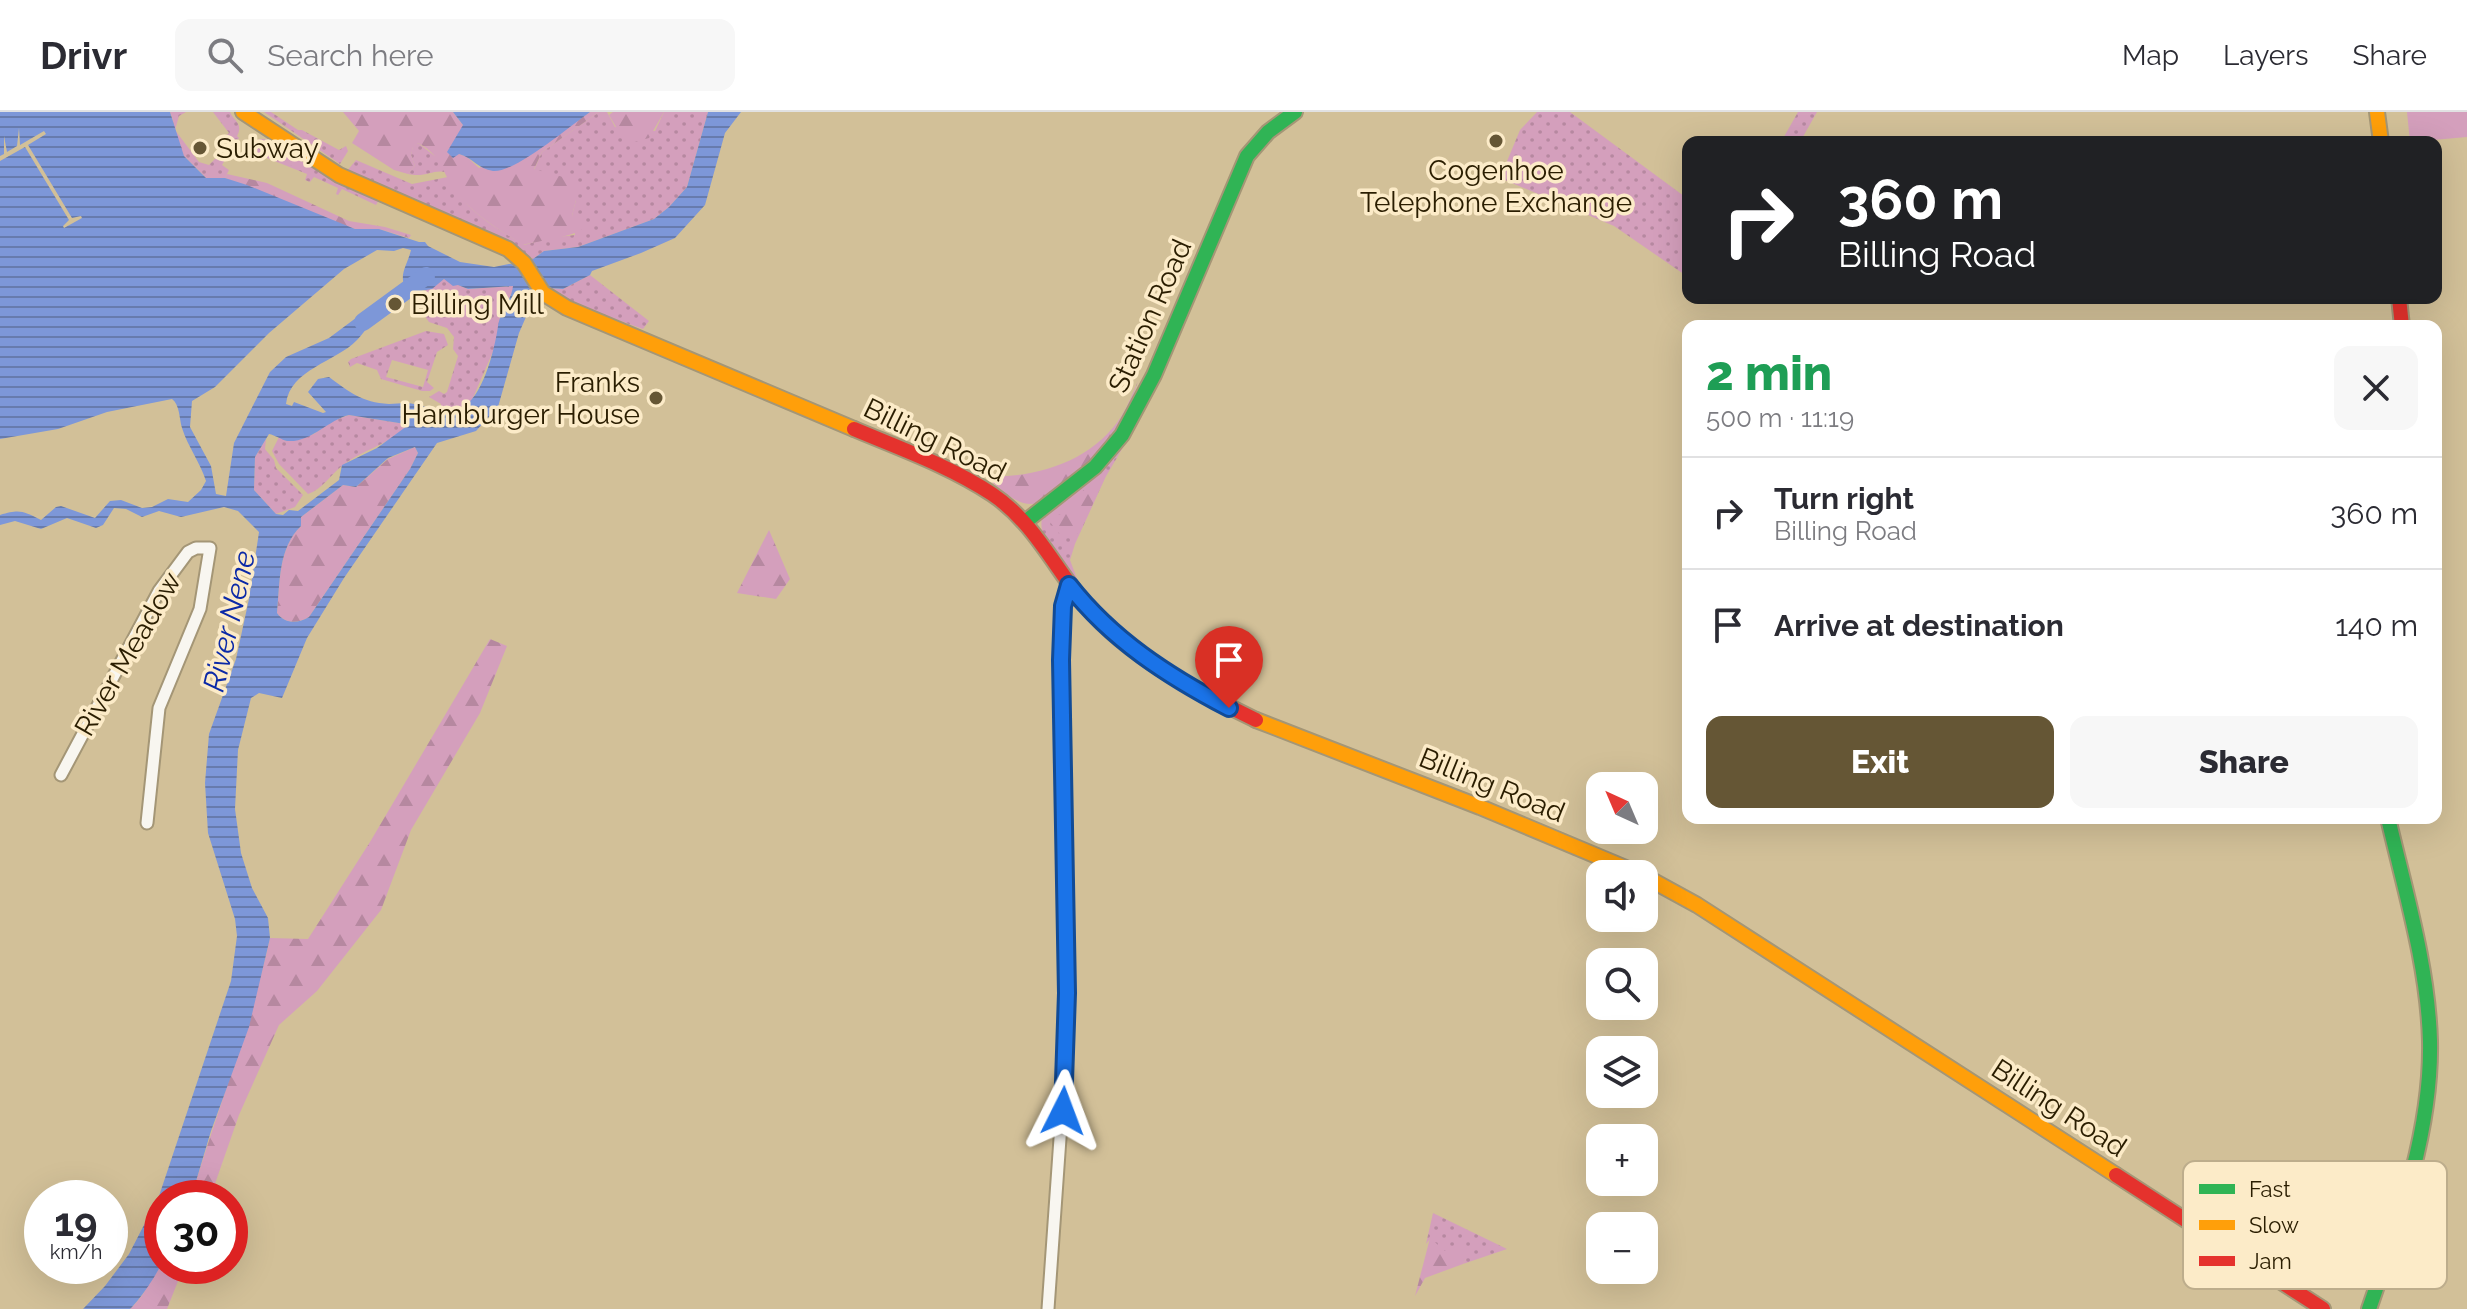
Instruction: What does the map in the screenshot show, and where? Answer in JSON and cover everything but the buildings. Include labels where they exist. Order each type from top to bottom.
[{"type":"street","name":"Billing Road","points":[[243,112],[339,175],[401,204],[478,234],[517,256],[543,293],[591,318],[950,472],[1000,499],[1025,522],[1069,585],[1102,623],[1146,659],[1189,687],[1273,729],[1480,807],[1606,860]]},
{"type":"street","name":"Station Road","points":[[1025,522],[1095,467],[1122,435],[1154,375],[1247,156],[1268,132],[1295,112]]},
{"type":"street","points":[[2377,112],[2380,136]]},
{"type":"street","name":"River Meadow","points":[[61,775],[159,591],[188,552],[196,548],[210,548],[200,609],[159,708],[147,823]]},
{"type":"street","points":[[1048,1309],[1066,1053],[1061,660],[1063,606],[1069,585]]},
{"type":"street","points":[[2389,824],[2420,956],[2430,1039],[2424,1110],[2413,1161]]},
{"type":"street","name":"Billing Road","points":[[1658,884],[1697,905],[2183,1219]]},
{"type":"street","name":"Billing Road","points":[[2292,1289],[2323,1309]]},
{"type":"street","points":[[2369,1309],[2376,1289]]},
{"type":"green space","points":[[170,112],[186,112],[179,116],[175,130],[199,162],[209,165],[217,157],[219,149],[226,158],[222,165],[229,170],[225,178],[206,178],[183,155],[178,145]]},
{"type":"green space","points":[[213,112],[230,112],[237,122],[239,138],[234,144],[223,138],[229,133]]},
{"type":"green space","points":[[264,112],[271,112],[298,130],[339,150],[346,146],[348,151],[340,164]]},
{"type":"green space","points":[[343,112],[453,112],[463,125],[459,154],[479,168],[558,134],[590,112],[599,112],[542,152],[534,169],[574,180],[576,200],[572,216],[584,228],[523,245],[466,204],[427,149],[418,143],[413,147],[411,155],[415,166],[408,174],[394,170],[352,143],[359,131]]},
{"type":"green space","points":[[599,112],[607,112],[615,127],[655,131],[664,112],[708,112],[687,187],[654,219],[578,247],[544,251],[533,259],[504,238],[347,171],[356,160],[412,184],[448,177],[471,208],[524,245],[575,235],[572,216],[576,200],[534,170],[542,152]]},
{"type":"green space","points":[[613,112],[664,112],[649,138],[634,142],[619,132],[609,115]]},
{"type":"green space","points":[[1537,112],[1570,112],[1682,195],[1682,273],[1614,226],[1500,178],[1520,130]]},
{"type":"green space","points":[[1798,112],[1817,112],[1803,136],[1784,136]]},
{"type":"green space","points":[[2407,112],[2467,112],[2467,137],[2442,139],[2442,136],[2409,136]]},
{"type":"green space","points":[[269,140],[345,185],[379,200],[376,205],[342,189],[338,195],[338,188],[314,177],[310,182],[305,180],[307,174],[257,154],[254,159],[244,156],[244,149],[253,141]]},
{"type":"green space","points":[[271,142],[302,161],[301,169],[262,156],[261,152]]},
{"type":"green space","points":[[418,143],[440,160],[446,172],[408,174],[415,166],[411,155],[413,146]]},
{"type":"green space","points":[[227,174],[267,183],[349,221],[411,235],[409,238],[379,229],[355,229],[225,178]]},
{"type":"green space","points":[[590,275],[649,321],[643,329],[575,305],[546,288],[563,289]]},
{"type":"green space","points":[[444,279],[468,289],[513,286],[501,313],[498,340],[472,400],[457,410],[441,410],[441,404],[429,397],[439,391],[447,392],[458,356],[453,349],[454,337],[447,328],[429,322],[424,315],[429,310],[424,304],[419,307],[408,295],[423,292]]},
{"type":"green space","points":[[426,331],[444,334],[448,345],[437,352],[427,382],[434,388],[430,391],[381,379],[377,370],[357,363],[350,367],[348,362]],"holes":[[[392,360],[428,370],[423,387],[386,377]]]},
{"type":"green space","points":[[1138,381],[1130,406],[1110,443],[1085,468],[1038,503],[1016,500],[985,476],[1043,470],[1080,455],[1110,431],[1124,411]]},
{"type":"green space","points":[[349,415],[407,426],[392,438],[350,460],[318,489],[308,494],[279,464],[272,451],[279,437],[286,441],[314,434],[330,422]]},
{"type":"green space","points":[[1139,420],[1105,478],[1075,544],[1070,560],[1079,584],[1048,546],[1042,518],[1116,452]]},
{"type":"green space","points":[[266,439],[265,449],[276,468],[303,495],[295,507],[276,514],[254,490],[255,457]]},
{"type":"green space","points":[[415,447],[418,453],[410,469],[309,617],[292,622],[280,617],[277,613],[284,555],[301,526],[301,517],[343,485],[356,487],[388,459]]},
{"type":"green space","points":[[1099,472],[1106,475],[1080,532],[1072,537],[1062,537],[1050,522],[1064,513],[1063,505],[1068,496],[1078,489],[1084,491],[1085,481]]},
{"type":"green space","points":[[769,530],[790,579],[776,599],[737,593]]},
{"type":"green space","points":[[490,639],[507,646],[480,713],[411,830],[381,910],[317,991],[279,1025],[239,1115],[216,1180],[197,1180],[243,1036],[270,938],[308,939],[370,842]]},
{"type":"green space","points":[[1433,1213],[1507,1249],[1463,1264],[1466,1259],[1445,1252],[1430,1239],[1426,1244]]},
{"type":"green space","points":[[1430,1238],[1445,1251],[1454,1247],[1464,1250],[1466,1259],[1463,1264],[1425,1278],[1415,1296]]},
{"type":"green space","points":[[149,1284],[177,1284],[167,1309],[130,1309]]},
{"type":"water","points":[[0,112],[170,112],[184,156],[206,178],[225,178],[355,229],[379,229],[425,242],[460,262],[494,267],[533,259],[544,251],[578,247],[654,219],[687,187],[708,112],[741,112],[725,133],[705,205],[675,238],[592,271],[563,289],[546,288],[529,310],[519,333],[498,407],[476,431],[437,443],[344,578],[307,638],[282,698],[259,693],[251,698],[238,750],[235,809],[241,853],[252,888],[268,918],[270,938],[249,1027],[196,1180],[164,1180],[231,981],[237,936],[235,919],[208,833],[205,783],[209,734],[236,659],[259,532],[238,511],[224,507],[181,517],[159,511],[142,517],[126,509],[114,508],[103,525],[96,528],[67,518],[41,529],[15,521],[0,525],[0,515],[21,512],[41,520],[61,506],[95,518],[110,501],[121,500],[142,508],[168,499],[188,502],[206,481],[172,399],[107,412],[58,429],[0,439]],"holes":[[[377,250],[411,250],[403,277],[409,293],[432,289],[444,279],[453,286],[468,289],[513,286],[499,321],[486,374],[473,398],[465,406],[450,411],[411,403],[379,403],[357,396],[329,377],[318,379],[308,392],[326,412],[294,402],[292,406],[286,404],[296,382],[348,348],[372,322],[385,314],[376,303],[329,338],[286,357],[270,372],[234,443],[226,496],[216,494],[211,466],[190,427],[192,401],[215,387],[269,333],[344,269]],[[349,415],[407,426],[377,448],[342,465],[339,480],[298,511],[276,514],[254,490],[255,457],[269,434],[296,441]],[[415,447],[418,453],[410,469],[309,617],[296,622],[284,619],[277,613],[282,566],[288,545],[301,526],[301,517],[343,485],[356,487],[388,458]]]},
{"type":"water","points":[[453,112],[590,112],[515,165],[493,171],[459,154],[453,158],[447,152],[463,125]]},
{"type":"water","points":[[144,1225],[144,1284],[150,1284],[138,1300],[130,1309],[83,1309],[106,1284],[128,1284],[129,1254]]},
{"type":"pier","points":[[19,128],[20,145],[44,131],[46,134],[28,145],[72,218],[82,218],[64,228],[69,220],[25,147],[0,161],[0,156],[4,154],[4,136],[7,152],[17,146]]},
{"type":"waterway","name":"River Nene","points":[[363,322],[426,276]]},
{"type":"traffic: fast","points":[[1025,522],[1095,467],[1122,435],[1154,375],[1247,156],[1268,132],[1295,112]]},
{"type":"traffic: fast","points":[[2389,824],[2415,929],[2428,1013],[2429,1075],[2415,1161]]},
{"type":"traffic: fast","points":[[2369,1309],[2376,1289]]},
{"type":"traffic: slow","points":[[243,112],[339,175],[508,249],[524,263],[543,293],[567,308],[854,429]]},
{"type":"traffic: slow","points":[[2377,112],[2380,136]]},
{"type":"traffic: slow","points":[[1256,720],[1607,860]]},
{"type":"traffic: slow","points":[[1658,884],[1697,905],[2116,1175]]},
{"type":"traffic: jam","points":[[2400,304],[2401,320]]},
{"type":"traffic: jam","points":[[854,429],[942,466],[992,494],[1024,522],[1087,607],[1119,638],[1175,678],[1256,720]]},
{"type":"traffic: jam","points":[[2116,1175],[2183,1218]]},
{"type":"traffic: jam","points":[[2292,1289],[2323,1309]]},
{"type":"place","name":"Cogenhoe Telephone Exchange","points":[[1496,141]]},
{"type":"place","name":"Subway","points":[[200,148]]},
{"type":"place","name":"Billing Mill","points":[[395,304]]},
{"type":"place","name":"Franks Hamburger House","points":[[656,398]]},
{"type":"route","points":[[1063,1111],[1067,993],[1061,660],[1063,606],[1069,585],[1122,641],[1189,687],[1229,708]]}]
